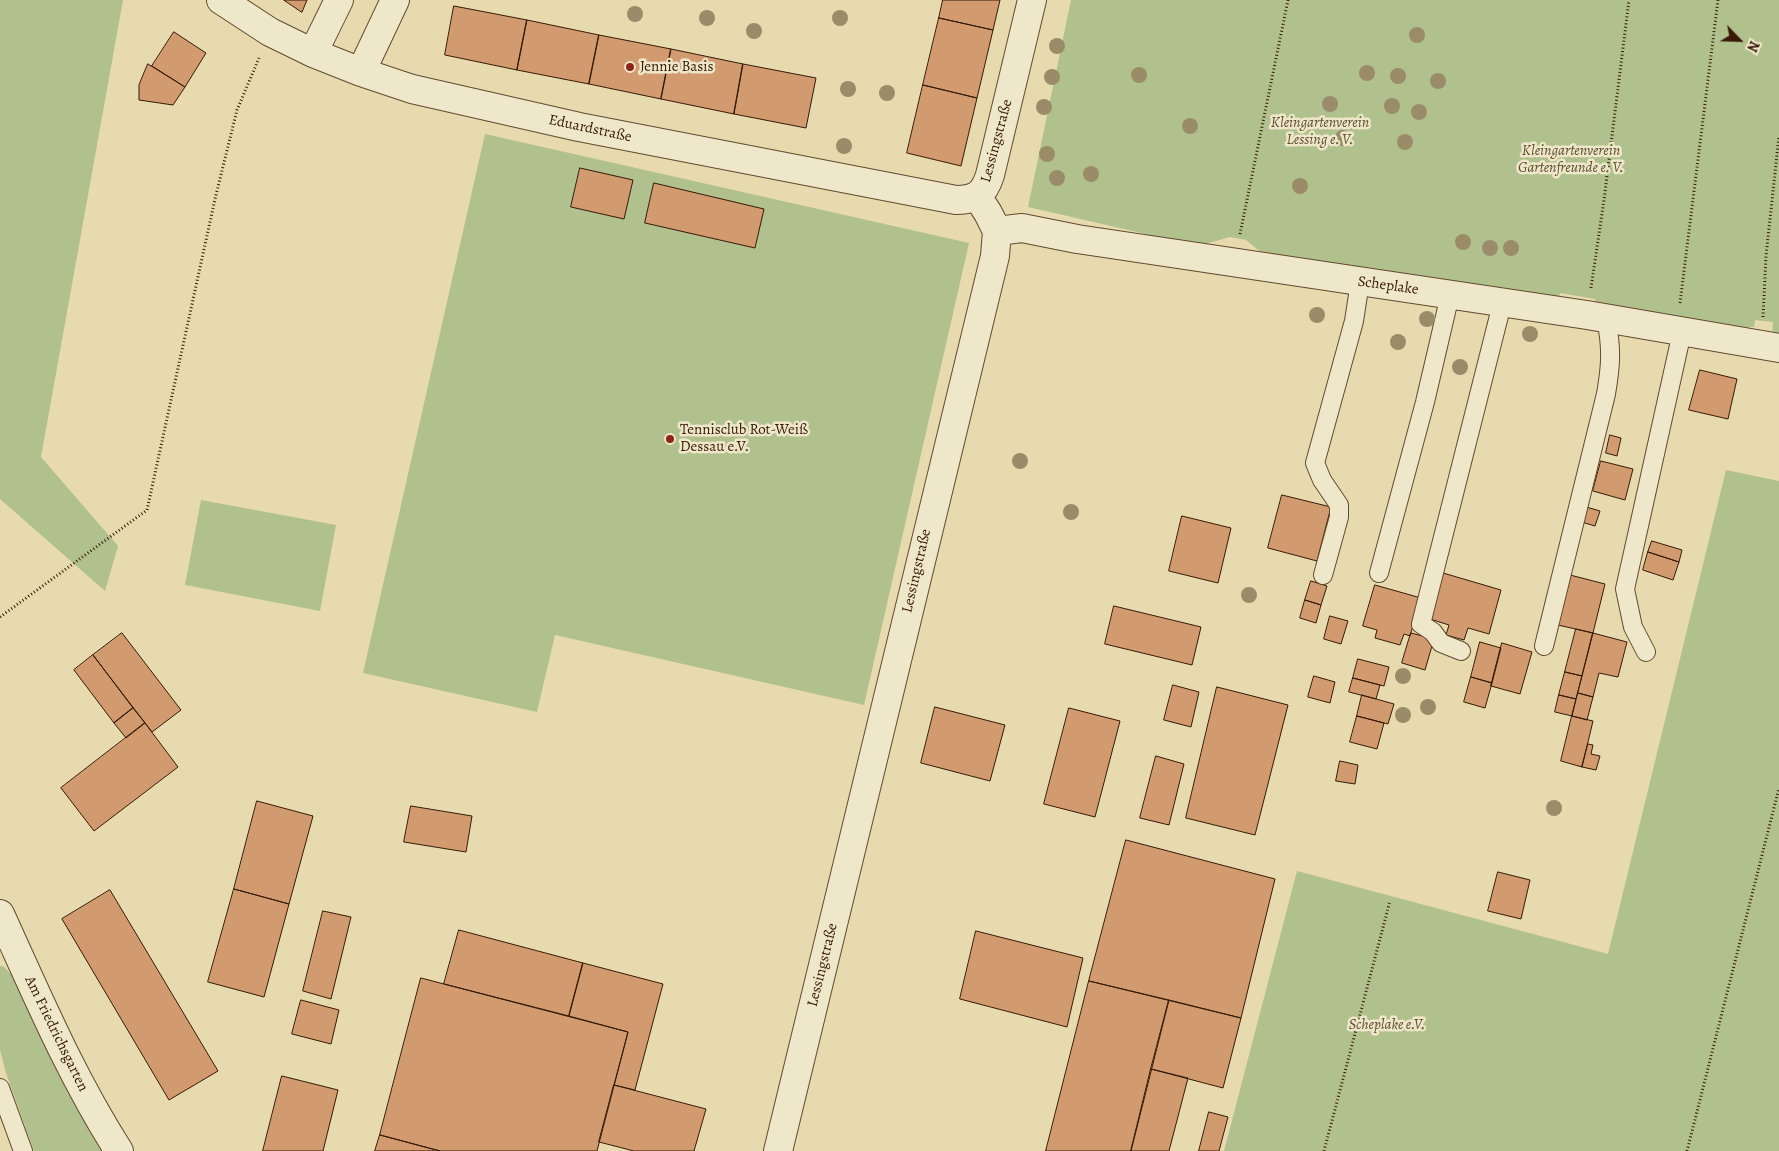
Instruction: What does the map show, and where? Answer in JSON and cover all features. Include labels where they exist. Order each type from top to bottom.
[{"type":"street","name":"Eduardstraße","points":[[221,0],[270,32],[313,53],[362,72],[412,88],[579,127],[956,200],[967,200],[977,196]]},
{"type":"street","points":[[313,53],[338,0]]},
{"type":"street","points":[[362,72],[395,0]]},
{"type":"street","name":"Lessingstraße","points":[[778,1151],[995,256],[997,231],[977,196],[986,187],[990,175],[1032,0]]},
{"type":"street","name":"Scheplake","points":[[997,231],[1022,228],[1078,239],[1597,317],[1771,347]]},
{"type":"street","name":"Am Friedrichsgarten","points":[[2,924],[81,1088],[119,1151]]},
{"type":"lane","points":[[1322,575],[1339,517],[1339,505],[1322,480],[1315,463],[1354,321],[1360,282]]},
{"type":"lane","points":[[1379,573],[1425,402],[1450,295]]},
{"type":"lane","points":[[1461,651],[1441,643],[1434,632],[1421,624],[1502,304]]},
{"type":"lane","points":[[1544,646],[1606,394],[1611,344],[1597,317]]},
{"type":"lane","points":[[1646,652],[1632,627],[1625,588],[1679,332]]},
{"type":"lane","points":[[0,1088],[23,1151]]},
{"type":"path","points":[[1234,262],[1288,0]]},
{"type":"path","points":[[1597,317],[1604,200],[1629,0]]},
{"type":"path","points":[[1679,332],[1718,0]]},
{"type":"path","points":[[0,617],[147,510],[236,110],[270,32]]},
{"type":"path","points":[[1771,347],[1766,256],[1779,136]]},
{"type":"path","points":[[1687,1151],[1779,788]]},
{"type":"path","points":[[1324,1151],[1390,901]]},
{"type":"green space","points":[[0,0],[123,0],[41,457],[118,546],[105,591],[0,499]]},
{"type":"green space","points":[[1071,0],[1779,0],[1779,337],[1772,336],[1773,322],[1755,320],[1754,327],[1749,327],[1746,331],[1598,307],[1595,299],[1560,293],[1558,302],[1262,253],[1246,240],[1230,237],[1198,246],[1028,207]]},
{"type":"green space","name":"Tennisclub Rot-Weiß Dessau e.V.","points":[[485,134],[969,243],[864,705],[555,635],[537,712],[363,673]]},
{"type":"green space","name":"Scheplake e.V.","points":[[1726,470],[1779,481],[1779,1151],[1224,1151],[1297,871],[1608,954]]},
{"type":"green space","points":[[201,500],[336,525],[320,611],[185,585]]},
{"type":"green space","points":[[0,966],[3,966],[12,975],[68,1093],[103,1151],[34,1151],[6,1073],[0,1050]]},
{"type":"building","points":[[284,0],[307,0],[302,12]]},
{"type":"building","points":[[943,0],[1000,0],[993,30],[939,18]]},
{"type":"building","points":[[454,6],[527,20],[517,70],[445,55]]},
{"type":"building","points":[[939,18],[993,30],[977,98],[923,85]]},
{"type":"building","points":[[527,20],[599,35],[589,84],[517,70]]},
{"type":"building","points":[[174,32],[206,53],[185,87],[152,66]]},
{"type":"building","name":"Jennie Basis","points":[[599,35],[671,49],[661,99],[589,84]]},
{"type":"building","points":[[671,49],[743,64],[734,114],[661,99]]},
{"type":"building","points":[[148,64],[185,87],[173,105],[139,100],[139,85]]},
{"type":"building","points":[[743,64],[816,78],[806,128],[734,114]]},
{"type":"building","points":[[923,85],[977,98],[961,166],[907,153]]},
{"type":"building","points":[[580,168],[633,180],[624,219],[571,207]]},
{"type":"building","points":[[654,183],[764,209],[755,248],[645,223]]},
{"type":"building","points":[[1700,370],[1737,379],[1728,419],[1689,410]]},
{"type":"building","points":[[1610,435],[1621,438],[1617,456],[1606,453]]},
{"type":"building","points":[[1601,461],[1633,469],[1625,500],[1593,491]]},
{"type":"building","points":[[1282,495],[1331,507],[1317,561],[1268,548]]},
{"type":"building","points":[[1583,506],[1600,511],[1595,526],[1578,521]]},
{"type":"building","points":[[1182,516],[1231,528],[1218,583],[1169,571]]},
{"type":"building","points":[[1652,541],[1682,550],[1679,562],[1648,552]]},
{"type":"building","points":[[1648,552],[1679,562],[1673,580],[1643,570]]},
{"type":"building","points":[[1443,573],[1501,590],[1489,634],[1468,628],[1464,640],[1446,635],[1449,625],[1430,619]]},
{"type":"building","points":[[1570,575],[1605,584],[1593,633],[1558,625]]},
{"type":"building","points":[[1311,581],[1327,586],[1321,605],[1305,600]]},
{"type":"building","points":[[1375,585],[1421,598],[1410,636],[1404,634],[1400,645],[1375,638],[1377,630],[1363,626]]},
{"type":"building","points":[[1305,600],[1321,605],[1316,623],[1300,618]]},
{"type":"building","points":[[1114,606],[1201,627],[1192,665],[1105,644]]},
{"type":"building","points":[[1330,616],[1348,621],[1341,644],[1324,639]]},
{"type":"building","points":[[1576,629],[1593,633],[1582,676],[1565,672]]},
{"type":"building","points":[[122,633],[181,710],[152,732],[93,655]]},
{"type":"building","points":[[1411,633],[1434,639],[1425,670],[1402,663]]},
{"type":"building","points":[[1593,633],[1627,642],[1618,677],[1599,673],[1593,697],[1578,693]]},
{"type":"building","points":[[1480,642],[1501,648],[1492,683],[1471,677]]},
{"type":"building","points":[[1502,643],[1532,652],[1520,694],[1491,686]]},
{"type":"building","points":[[93,655],[133,708],[114,723],[74,670]]},
{"type":"building","points":[[1358,659],[1389,667],[1384,686],[1353,678]]},
{"type":"building","points":[[1565,672],[1582,676],[1576,699],[1559,695]]},
{"type":"building","points":[[1314,676],[1335,682],[1330,703],[1308,697]]},
{"type":"building","points":[[1471,677],[1492,683],[1485,708],[1464,702]]},
{"type":"building","points":[[1353,678],[1380,685],[1376,699],[1349,692]]},
{"type":"building","points":[[1173,685],[1199,692],[1191,727],[1164,720]]},
{"type":"building","points":[[1217,687],[1288,705],[1255,835],[1186,818]]},
{"type":"building","points":[[1578,693],[1593,697],[1587,720],[1572,716]]},
{"type":"building","points":[[1362,695],[1394,704],[1388,724],[1357,716]]},
{"type":"building","points":[[1559,695],[1576,699],[1572,716],[1555,712]]},
{"type":"building","points":[[935,707],[1005,725],[990,781],[921,763]]},
{"type":"building","points":[[133,708],[145,723],[126,738],[114,723]]},
{"type":"building","points":[[1069,708],[1120,721],[1095,817],[1044,804]]},
{"type":"building","points":[[1357,716],[1384,723],[1377,749],[1350,742]]},
{"type":"building","points":[[1572,716],[1593,721],[1582,767],[1561,761]]},
{"type":"building","points":[[145,723],[178,767],[94,831],[61,788]]},
{"type":"building","points":[[1588,744],[1593,745],[1591,754],[1600,756],[1596,770],[1582,767]]},
{"type":"building","points":[[1156,756],[1184,764],[1169,825],[1140,818]]},
{"type":"building","points":[[1340,761],[1358,765],[1355,784],[1336,781]]},
{"type":"building","points":[[257,801],[313,816],[289,904],[234,889]]},
{"type":"building","points":[[411,806],[472,816],[466,852],[404,842]]},
{"type":"building","points":[[1126,840],[1275,879],[1241,1018],[1089,981]]},
{"type":"building","points":[[1498,872],[1530,880],[1521,919],[1488,911]]},
{"type":"building","points":[[234,889],[289,904],[264,997],[208,982]]},
{"type":"building","points":[[110,890],[218,1071],[169,1100],[62,919]]},
{"type":"building","points":[[323,911],[351,917],[331,999],[303,991]]},
{"type":"building","points":[[459,930],[583,963],[569,1016],[444,984]]},
{"type":"building","points":[[976,931],[1083,958],[1067,1027],[960,999]]},
{"type":"building","points":[[583,963],[663,984],[635,1090],[614,1085],[628,1032],[569,1016]]},
{"type":"building","points":[[421,978],[628,1032],[597,1151],[440,1151],[380,1135]]},
{"type":"building","points":[[1089,981],[1169,1000],[1131,1151],[1046,1151]]},
{"type":"building","points":[[301,1000],[339,1010],[331,1044],[292,1034]]},
{"type":"building","points":[[1169,1000],[1241,1018],[1223,1088],[1151,1069]]},
{"type":"building","points":[[1151,1069],[1188,1078],[1169,1151],[1131,1151]]},
{"type":"building","points":[[282,1076],[338,1090],[323,1151],[263,1151]]},
{"type":"building","points":[[614,1085],[706,1109],[694,1151],[634,1151],[599,1142]]},
{"type":"building","points":[[1209,1112],[1228,1117],[1219,1151],[1199,1151]]},
{"type":"building","points":[[380,1135],[440,1151],[375,1151]]},
{"type":"place","name":"Jennie Basis","points":[[630,67]]},
{"type":"place","name":"Tennisclub Rot-Weiß Dessau e.V.","points":[[670,439]]},
{"type":"park label","name":"Kleingartenverein Lessing e. V.","points":[[1320,132]]},
{"type":"park label","name":"Kleingartenverein Gartenfreunde e. V.","points":[[1571,160]]}]
